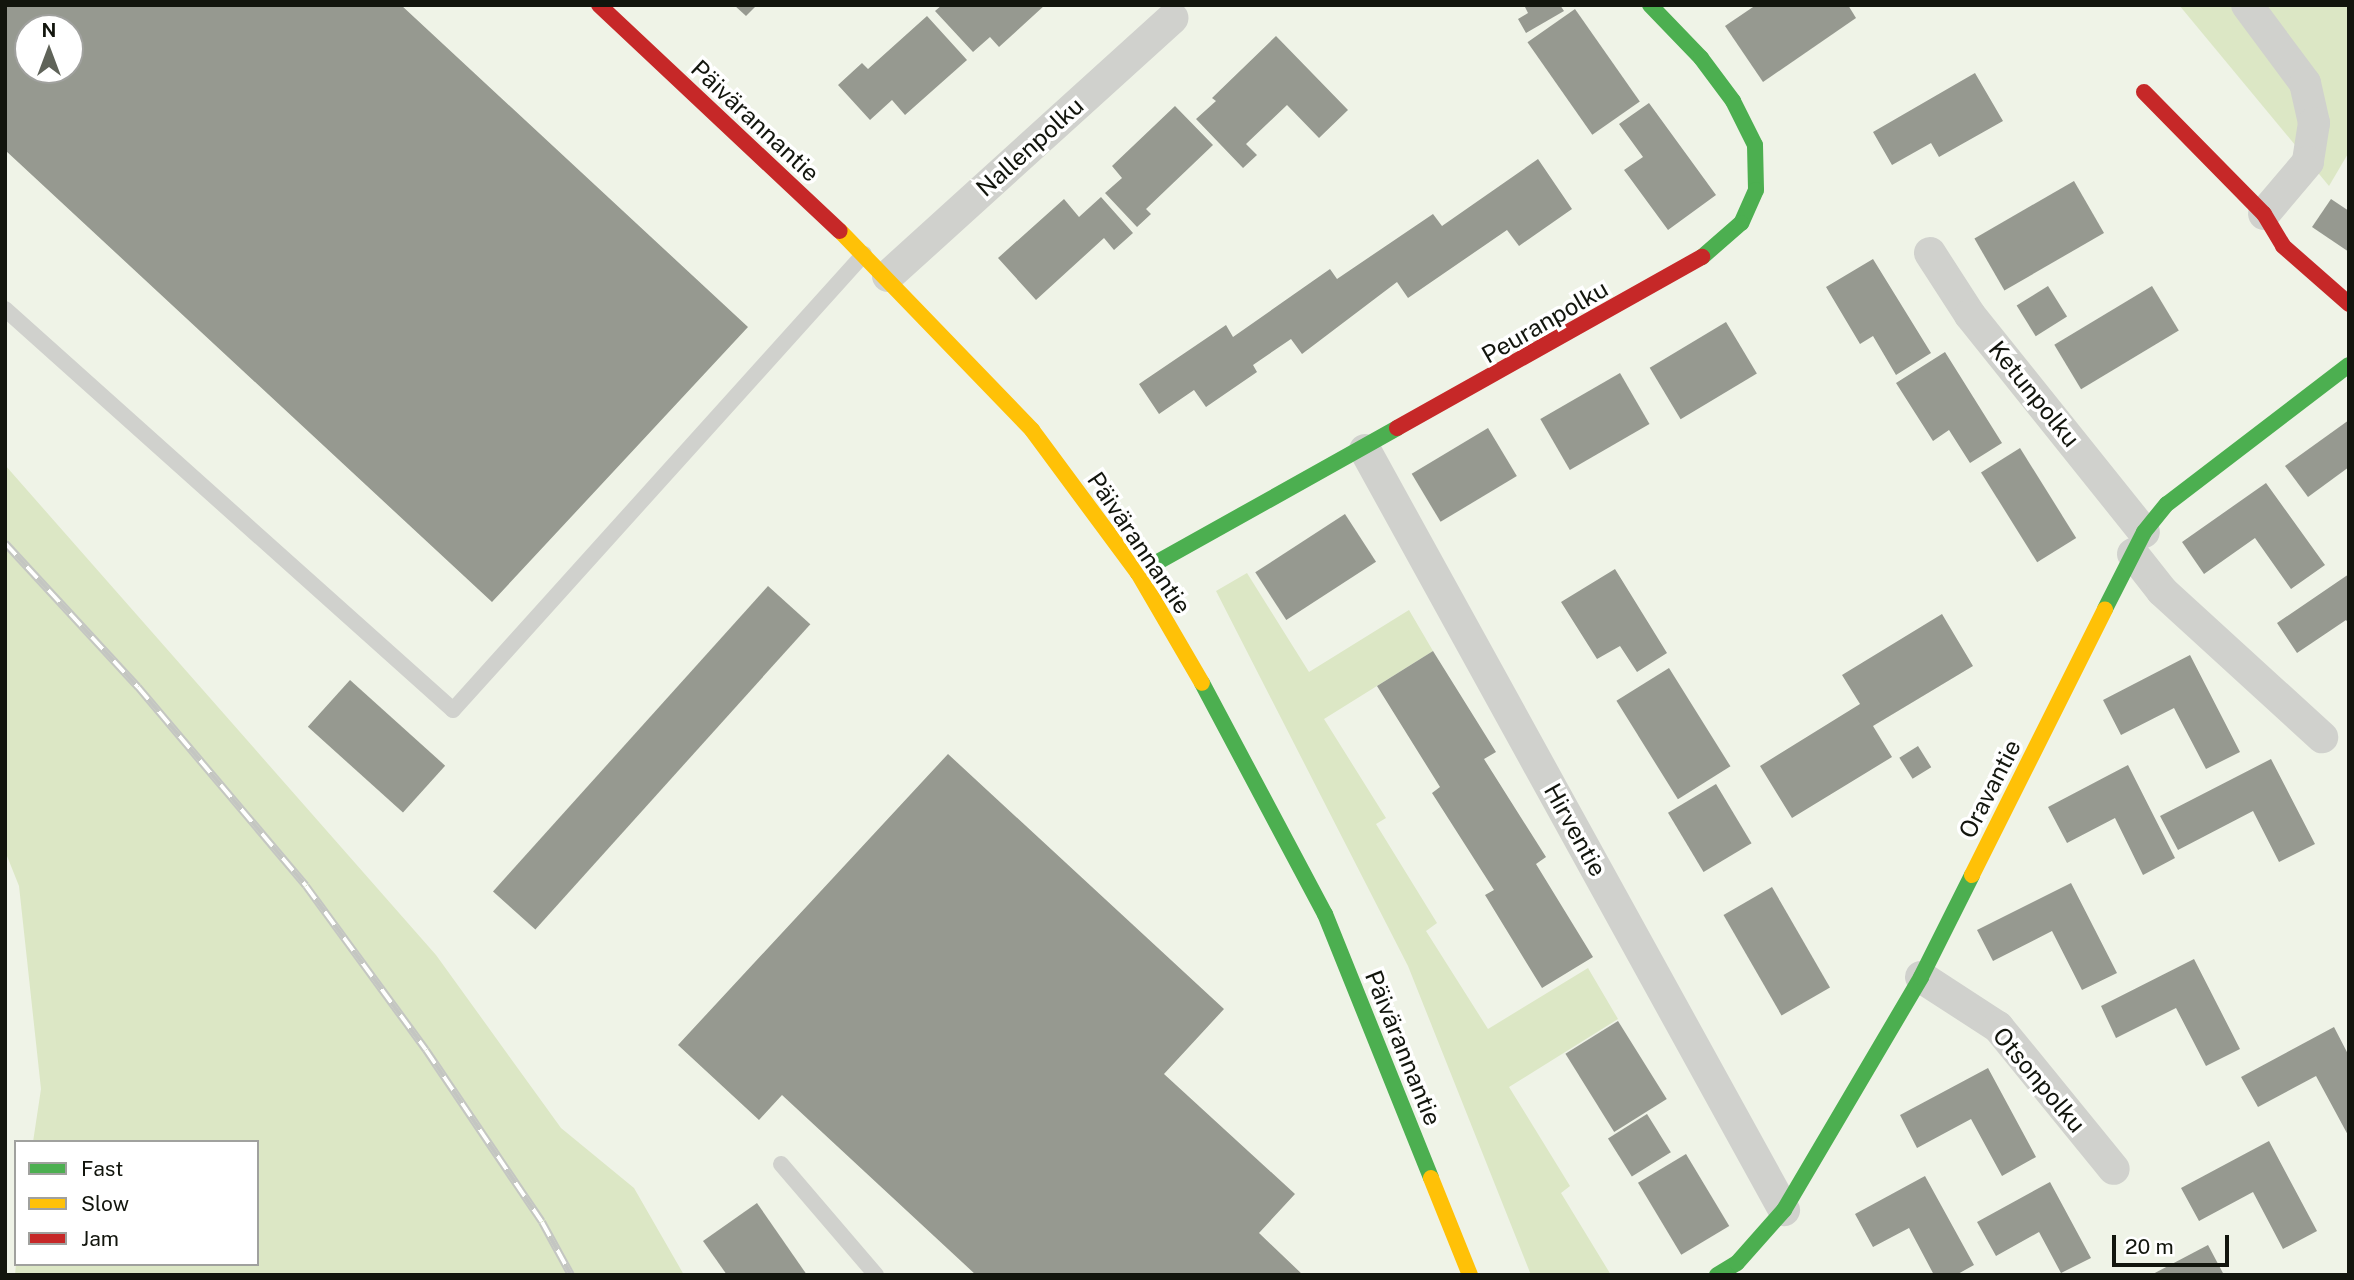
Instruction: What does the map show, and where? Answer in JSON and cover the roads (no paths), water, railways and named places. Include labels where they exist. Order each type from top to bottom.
[{"type":"street","name":"Peuranpolku","points":[[1138,573],[1366,450],[1700,259],[1741,223],[1756,190],[1755,145],[1733,101],[1701,58],[1650,5]]},
{"type":"street","points":[[2247,5],[2305,83],[2314,122],[2308,162],[2264,214]]},
{"type":"street","name":"Päivärannantie","points":[[605,7],[888,276],[1032,430],[1138,573],[1227,727],[1325,914],[1470,1275]]},
{"type":"street","name":"Nallenpolku","points":[[888,276],[1173,18]]},
{"type":"street","points":[[2144,92],[2264,214],[2283,246],[2349,304]]},
{"type":"street","name":"Ketunpolku","points":[[1930,253],[1970,315],[2138,543],[2162,591],[2322,737]]},
{"type":"street","name":"Oravantie","points":[[1733,1271],[1784,1210],[1921,977],[2138,543],[2167,504],[2349,365]]},
{"type":"street","name":"Hirventie","points":[[1366,450],[1784,1210]]},
{"type":"street","name":"Otsonpolku","points":[[1921,977],[1998,1027],[2114,1169]]},
{"type":"lane","points":[[5,309],[453,710],[864,254]]},
{"type":"lane","points":[[781,1164],[876,1275]]},
{"type":"railway","points":[[5,543],[138,687],[306,886],[426,1050],[542,1222],[571,1275]]}]
